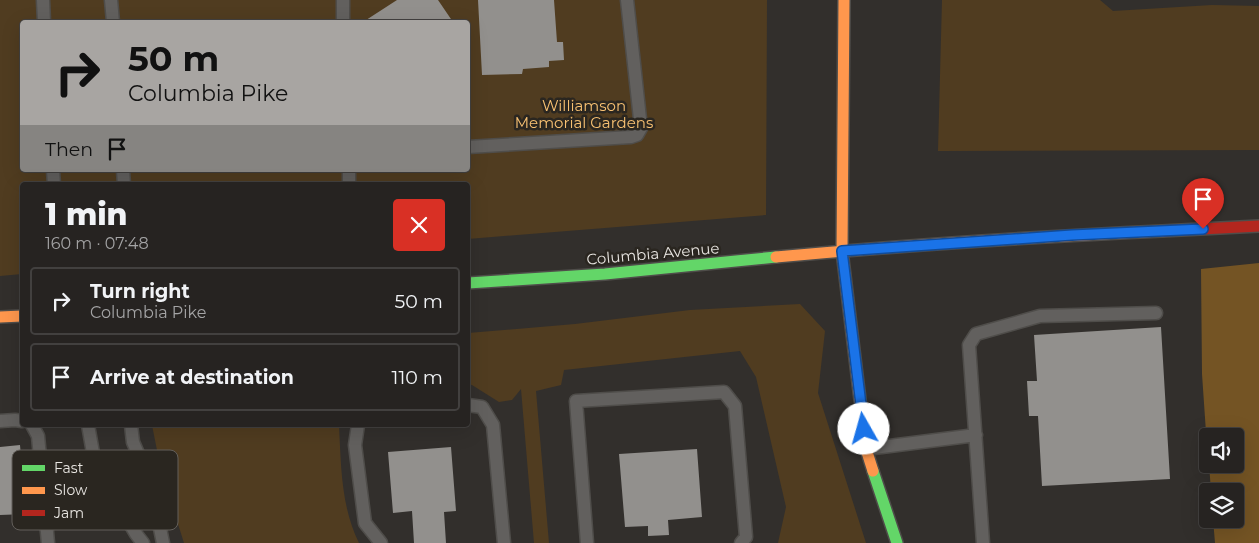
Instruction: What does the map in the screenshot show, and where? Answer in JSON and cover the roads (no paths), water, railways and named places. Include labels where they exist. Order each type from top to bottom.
[{"type":"main road","points":[[844,0],[842,251],[866,449],[897,543]]},
{"type":"main road","name":"Columbia Avenue","points":[[470,283],[604,274],[842,251],[1072,235],[1259,226]]},
{"type":"main road","points":[[0,317],[20,316]]},
{"type":"lane","points":[[43,0],[44,20]]},
{"type":"lane","points":[[111,0],[113,20]]},
{"type":"lane","points":[[342,0],[343,20]]},
{"type":"lane","points":[[470,147],[631,137],[637,135],[641,128],[627,0]]},
{"type":"lane","points":[[983,543],[969,344],[976,334],[1040,316],[1156,312]]},
{"type":"lane","points":[[587,543],[576,401],[724,392],[735,406],[746,538],[741,543]]},
{"type":"lane","points":[[470,405],[482,407],[493,425],[504,543]]},
{"type":"lane","points":[[0,421],[20,421]]},
{"type":"lane","points":[[33,427],[38,436],[39,450]]},
{"type":"lane","points":[[88,427],[92,450]]},
{"type":"lane","points":[[131,427],[133,442],[136,450]]},
{"type":"lane","points":[[358,427],[355,445],[365,523],[381,543]]},
{"type":"lane","points":[[866,449],[976,435]]},
{"type":"lane","points":[[47,530],[48,543]]},
{"type":"lane","points":[[134,530],[143,543]]},
{"type":"lane","points":[[160,530],[163,543]]},
{"type":"park label","name":"Williamson Memorial Gardens","points":[[584,114]]}]
